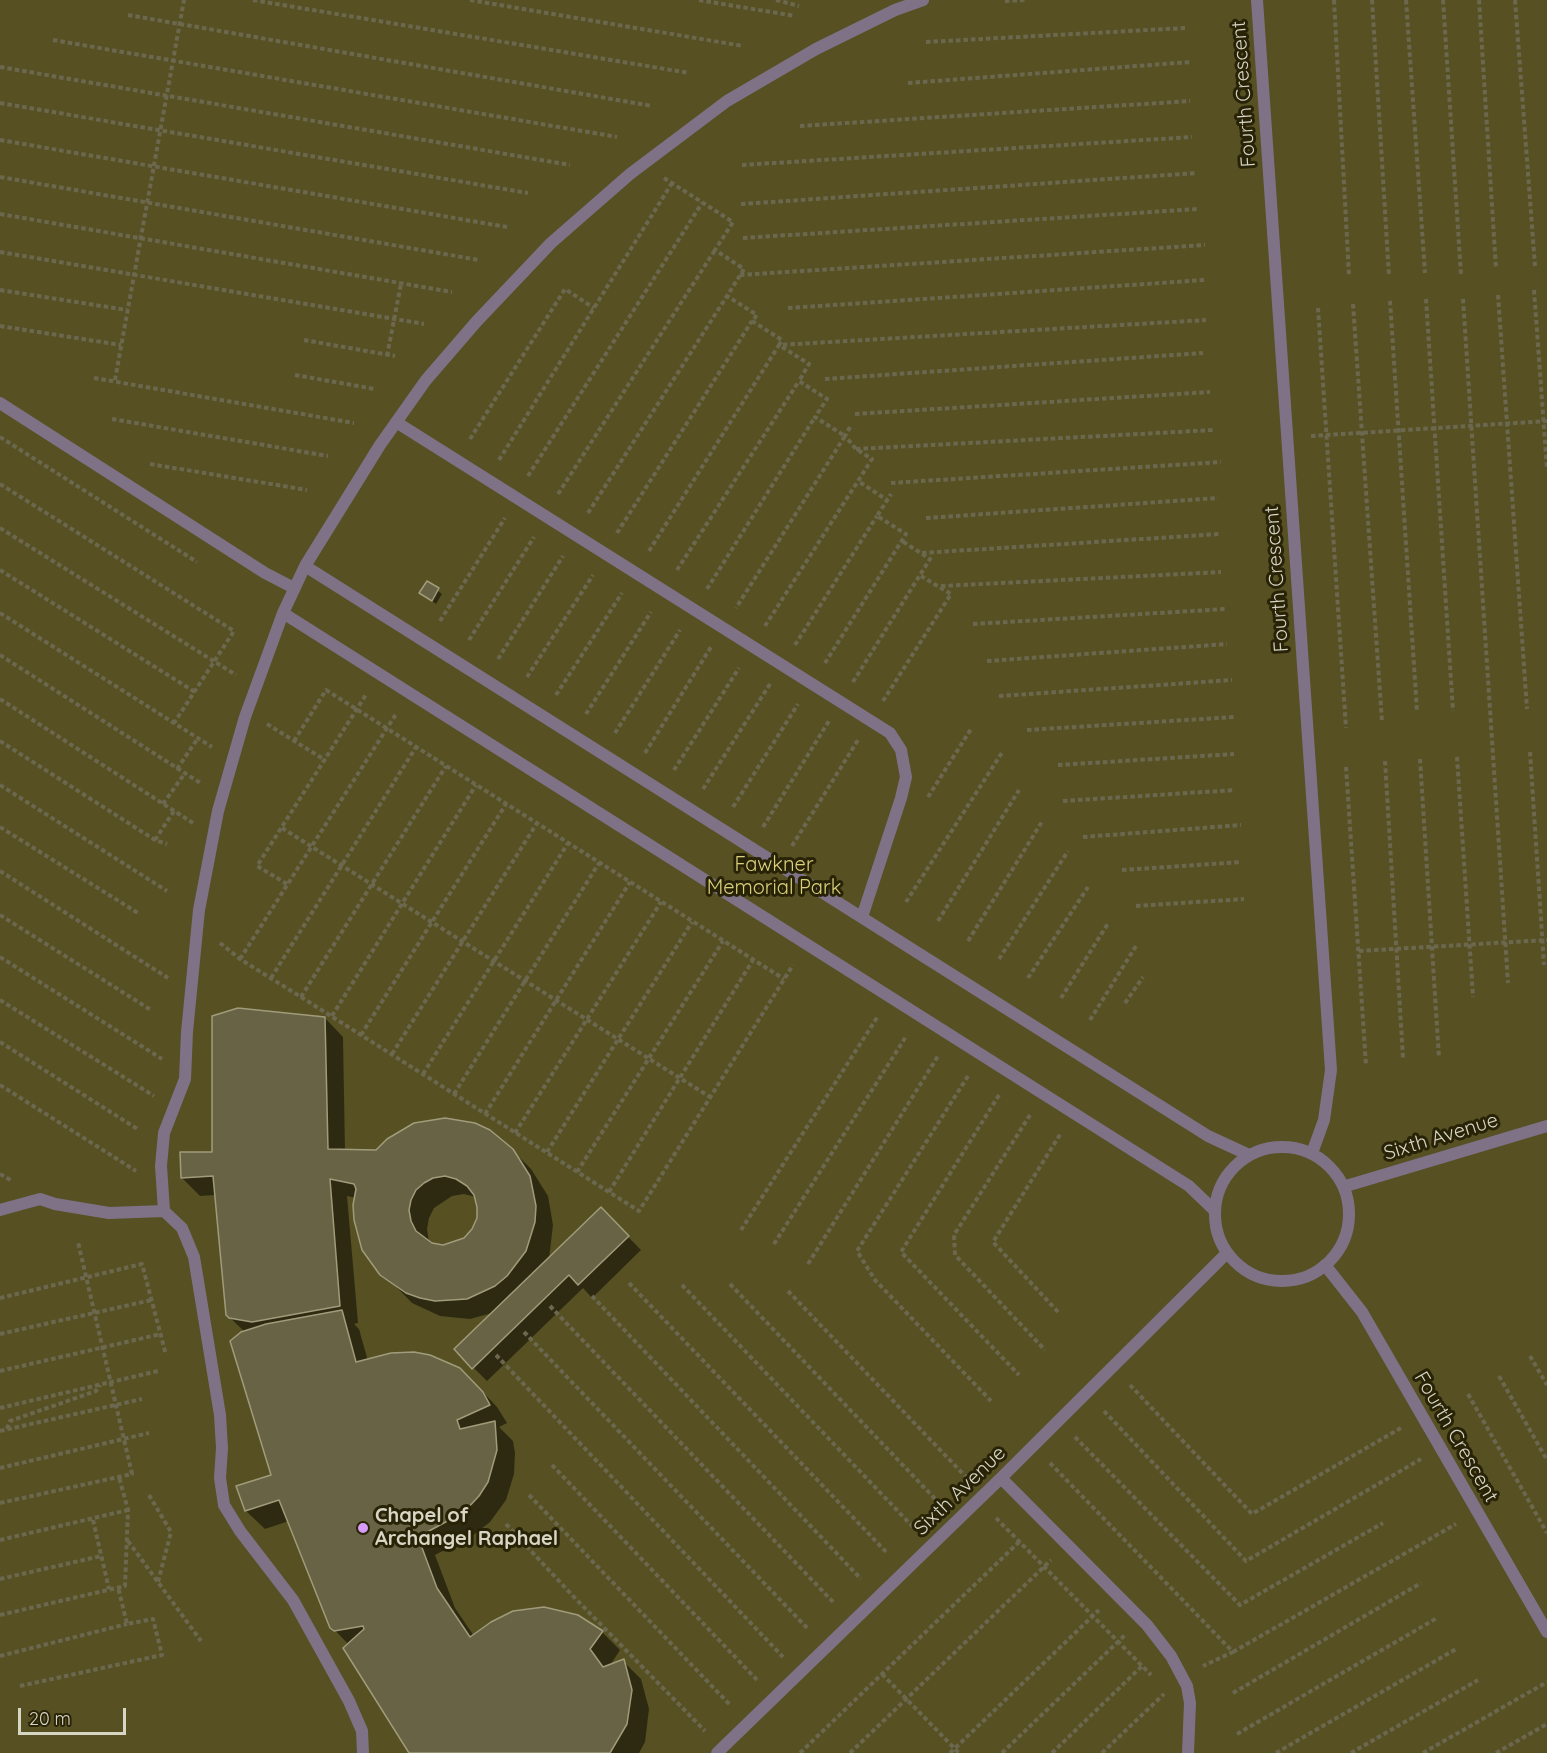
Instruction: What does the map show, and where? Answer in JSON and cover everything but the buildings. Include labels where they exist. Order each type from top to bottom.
[{"type":"lane","points":[[363,1753],[362,1731],[350,1701],[293,1600],[240,1531],[224,1505],[220,1478],[220,1415],[194,1257],[182,1228],[164,1211],[161,1166],[164,1133],[175,1109],[185,1073],[198,926],[213,836],[247,712],[294,588],[338,510],[426,380],[477,321],[551,243],[643,165],[728,101],[826,45],[895,10],[923,0]]},
{"type":"lane","name":"Fourth Crescent","points":[[1257,0],[1330,1070],[1324,1120],[1312,1154]]},
{"type":"lane","points":[[0,403],[265,573],[294,588]]},
{"type":"lane","points":[[396,422],[890,733],[901,750],[906,777],[862,917]]},
{"type":"lane","points":[[305,566],[1208,1136],[1249,1155]]},
{"type":"lane","points":[[284,613],[1189,1186],[1215,1210]]},
{"type":"lane","name":"Sixth Avenue","points":[[1346,1186],[1547,1126]]},
{"type":"lane","points":[[1291,1147],[1312,1154],[1326,1163],[1346,1186],[1349,1211],[1347,1231],[1339,1250],[1325,1265],[1306,1276],[1284,1281],[1262,1279],[1242,1269],[1227,1253],[1217,1232],[1215,1210],[1219,1188],[1232,1169],[1249,1155],[1269,1148],[1291,1147]]},
{"type":"lane","points":[[0,1210],[40,1199],[55,1204],[109,1213],[164,1211]]},
{"type":"lane","name":"Sixth Avenue","points":[[720,1751],[1001,1479],[1227,1253]]},
{"type":"lane","name":"Fourth Crescent","points":[[1325,1265],[1362,1312],[1547,1632]]},
{"type":"lane","points":[[1001,1479],[1116,1594],[1164,1647],[1187,1686],[1190,1703],[1188,1753]]},
{"type":"path","points":[[115,380],[184,0]]},
{"type":"path","points":[[254,0],[689,73]]},
{"type":"path","points":[[470,0],[743,46]]},
{"type":"path","points":[[699,0],[795,16]]},
{"type":"path","points":[[776,0],[799,6]]},
{"type":"path","points":[[1005,1],[1024,0]]},
{"type":"path","points":[[1334,0],[1349,275]]},
{"type":"path","points":[[1372,0],[1389,276]]},
{"type":"path","points":[[1406,0],[1425,273]]},
{"type":"path","points":[[1443,0],[1461,275]]},
{"type":"path","points":[[1479,0],[1496,269]]},
{"type":"path","points":[[1515,0],[1535,266]]},
{"type":"path","points":[[128,15],[652,106]]},
{"type":"path","points":[[926,42],[1185,28]]},
{"type":"path","points":[[53,39],[617,137]]},
{"type":"path","points":[[908,83],[1191,63]]},
{"type":"path","points":[[0,67],[570,165]]},
{"type":"path","points":[[800,126],[1190,101]]},
{"type":"path","points":[[0,103],[528,193]]},
{"type":"path","points":[[742,165],[1192,136]]},
{"type":"path","points":[[0,140],[507,227]]},
{"type":"path","points":[[467,643],[733,222],[643,165]]},
{"type":"path","points":[[741,204],[1197,173]]},
{"type":"path","points":[[0,177],[479,260]]},
{"type":"path","points":[[486,479],[672,183]]},
{"type":"path","points":[[438,625],[702,203]]},
{"type":"path","points":[[743,238],[1198,209]]},
{"type":"path","points":[[0,214],[452,292]]},
{"type":"path","points":[[740,275],[1205,245]]},
{"type":"path","points":[[496,662],[744,268],[715,250]]},
{"type":"path","points":[[0,252],[424,324]]},
{"type":"path","points":[[788,308],[1206,280]]},
{"type":"path","points":[[387,356],[401,284]]},
{"type":"path","points":[[456,460],[565,289],[594,308]]},
{"type":"path","points":[[0,290],[127,310]]},
{"type":"path","points":[[1534,290],[1547,469]]},
{"type":"path","points":[[1498,295],[1527,709]]},
{"type":"path","points":[[525,680],[757,315],[727,296]]},
{"type":"path","points":[[1426,299],[1453,711]]},
{"type":"path","points":[[1464,299],[1508,983]]},
{"type":"path","points":[[1390,301],[1417,711]]},
{"type":"path","points":[[1353,304],[1382,722]]},
{"type":"path","points":[[1318,308],[1346,728]]},
{"type":"path","points":[[779,345],[1206,320]]},
{"type":"path","points":[[554,699],[782,340],[752,321]]},
{"type":"path","points":[[0,326],[121,345]]},
{"type":"path","points":[[304,340],[395,356]]},
{"type":"path","points":[[584,718],[809,364],[779,345]]},
{"type":"path","points":[[825,379],[1203,353]]},
{"type":"path","points":[[295,375],[375,389]]},
{"type":"path","points":[[94,378],[354,423]]},
{"type":"path","points":[[614,736],[827,399],[799,381]]},
{"type":"path","points":[[855,414],[1210,392]]},
{"type":"path","points":[[672,773],[872,459],[856,449],[845,436],[815,417]]},
{"type":"path","points":[[112,419],[328,456]]},
{"type":"path","points":[[1287,438],[1545,421]]},
{"type":"path","points":[[643,755],[850,427]]},
{"type":"path","points":[[856,449],[1214,430]]},
{"type":"path","points":[[0,437],[205,567]]},
{"type":"path","points":[[891,483],[1221,462]]},
{"type":"path","points":[[150,464],[307,490]]},
{"type":"path","points":[[858,482],[887,500]]},
{"type":"path","points":[[0,484],[234,631],[174,723]]},
{"type":"path","points":[[731,811],[906,534],[877,516],[891,494]]},
{"type":"path","points":[[926,518],[1218,498]]},
{"type":"path","points":[[0,528],[236,675]]},
{"type":"path","points":[[922,554],[1220,534]]},
{"type":"path","points":[[761,830],[930,559],[902,541]]},
{"type":"path","points":[[0,570],[195,692]]},
{"type":"path","points":[[938,587],[1221,572]]},
{"type":"path","points":[[790,849],[951,594],[921,576]]},
{"type":"path","points":[[973,624],[1226,609]]},
{"type":"path","points":[[0,613],[233,760]]},
{"type":"path","points":[[987,661],[1227,644]]},
{"type":"path","points":[[0,656],[222,797]]},
{"type":"path","points":[[287,884],[257,866],[379,674]]},
{"type":"path","points":[[999,696],[1232,680]]},
{"type":"path","points":[[294,741],[326,690],[784,979]]},
{"type":"path","points":[[240,959],[410,693]]},
{"type":"path","points":[[0,699],[213,836]]},
{"type":"path","points":[[247,712],[325,760]]},
{"type":"path","points":[[1027,730],[1234,717]]},
{"type":"path","points":[[177,769],[198,738]]},
{"type":"path","points":[[0,741],[155,840],[167,844]]},
{"type":"path","points":[[271,978],[416,747]]},
{"type":"path","points":[[906,902],[1003,751]]},
{"type":"path","points":[[1530,752],[1545,940],[1544,965]]},
{"type":"path","points":[[1058,765],[1234,754]]},
{"type":"path","points":[[1457,758],[1473,997]]},
{"type":"path","points":[[1420,759],[1439,1058]]},
{"type":"path","points":[[1384,761],[1403,1058]]},
{"type":"path","points":[[301,997],[446,766]]},
{"type":"path","points":[[1346,767],[1366,1065]]},
{"type":"path","points":[[164,804],[185,773]]},
{"type":"path","points":[[0,785],[167,891]]},
{"type":"path","points":[[332,1016],[476,785]]},
{"type":"path","points":[[938,921],[1019,790]]},
{"type":"path","points":[[1064,801],[1235,790]]},
{"type":"path","points":[[361,1035],[506,804]]},
{"type":"path","points":[[155,840],[174,810]]},
{"type":"path","points":[[968,941],[1043,820]]},
{"type":"path","points":[[392,1054],[537,823]]},
{"type":"path","points":[[1083,837],[1241,825]]},
{"type":"path","points":[[0,826],[138,913]]},
{"type":"path","points":[[282,828],[710,1097]]},
{"type":"path","points":[[423,1074],[568,843]]},
{"type":"path","points":[[999,959],[1068,851]]},
{"type":"path","points":[[1122,870],[1241,862]]},
{"type":"path","points":[[454,1094],[599,863]]},
{"type":"path","points":[[0,871],[192,992]]},
{"type":"path","points":[[485,1114],[630,882]]},
{"type":"path","points":[[1028,978],[1088,886]]},
{"type":"path","points":[[1136,906],[1244,898]]},
{"type":"path","points":[[515,1133],[661,902]]},
{"type":"path","points":[[0,915],[151,1010]]},
{"type":"path","points":[[546,1152],[692,922]]},
{"type":"path","points":[[1061,998],[1109,922]]},
{"type":"path","points":[[198,926],[240,959],[639,1211],[806,944]]},
{"type":"path","points":[[1359,951],[1545,940]]},
{"type":"path","points":[[577,1172],[723,941]]},
{"type":"path","points":[[1090,1020],[1136,946]]},
{"type":"path","points":[[0,957],[185,1073]]},
{"type":"path","points":[[609,1192],[753,960]]},
{"type":"path","points":[[1125,1003],[1143,977]]},
{"type":"path","points":[[741,1230],[890,997]]},
{"type":"path","points":[[0,1000],[175,1109]]},
{"type":"path","points":[[774,1244],[919,1016]]},
{"type":"path","points":[[808,1264],[951,1036]]},
{"type":"path","points":[[0,1042],[139,1130]]},
{"type":"path","points":[[982,1055],[856,1251],[875,1280],[991,1401]]},
{"type":"path","points":[[1012,1074],[901,1252],[1019,1375]]},
{"type":"path","points":[[0,1084],[139,1173]]},
{"type":"path","points":[[1043,1094],[954,1235],[955,1255],[1045,1350]]},
{"type":"path","points":[[1058,1312],[993,1242],[1074,1113]]},
{"type":"path","points":[[0,1503],[132,1474],[78,1242]]},
{"type":"path","points":[[0,1298],[142,1264],[166,1355]]},
{"type":"path","points":[[629,1283],[905,1572]]},
{"type":"path","points":[[730,1284],[957,1521]]},
{"type":"path","points":[[682,1285],[932,1546]]},
{"type":"path","points":[[788,1291],[1020,1542],[1167,1691]]},
{"type":"path","points":[[592,1296],[879,1597]]},
{"type":"path","points":[[0,1334],[152,1300]]},
{"type":"path","points":[[550,1306],[853,1622]]},
{"type":"path","points":[[524,1332],[826,1648]]},
{"type":"path","points":[[0,1371],[161,1334]]},
{"type":"path","points":[[496,1355],[799,1674]]},
{"type":"path","points":[[1530,1356],[1547,1385]]},
{"type":"path","points":[[1113,1367],[1252,1514],[1422,1416]]},
{"type":"path","points":[[0,1408],[158,1371]]},
{"type":"path","points":[[1499,1376],[1547,1460]]},
{"type":"path","points":[[6,1429],[10,1422],[96,1391],[101,1385]]},
{"type":"path","points":[[1087,1393],[1246,1561],[1440,1448]]},
{"type":"path","points":[[1468,1394],[1547,1533]]},
{"type":"path","points":[[0,1431],[142,1399]]},
{"type":"path","points":[[1059,1420],[1240,1605],[1383,1523]]},
{"type":"path","points":[[0,1468],[149,1433]]},
{"type":"path","points":[[1033,1446],[1233,1652]]},
{"type":"path","points":[[552,1465],[774,1698]]},
{"type":"path","points":[[0,1616],[125,1586],[128,1510],[119,1477]]},
{"type":"path","points":[[149,1495],[171,1532],[158,1583]]},
{"type":"path","points":[[529,1496],[748,1724]]},
{"type":"path","points":[[0,1540],[128,1510]]},
{"type":"path","points":[[1102,1753],[1182,1676],[1233,1652],[1477,1512]]},
{"type":"path","points":[[93,1520],[110,1589]]},
{"type":"path","points":[[506,1524],[720,1751]]},
{"type":"path","points":[[127,1541],[201,1641]]},
{"type":"path","points":[[800,1753],[1020,1542]]},
{"type":"path","points":[[850,1753],[1067,1545]]},
{"type":"path","points":[[0,1579],[101,1556]]},
{"type":"path","points":[[1233,1693],[1421,1583]]},
{"type":"path","points":[[118,1587],[127,1624]]},
{"type":"path","points":[[950,1753],[1116,1594]]},
{"type":"path","points":[[1237,1734],[1437,1618]]},
{"type":"path","points":[[0,1656],[153,1619],[162,1655],[20,1686]]},
{"type":"path","points":[[1002,1753],[1141,1620]]},
{"type":"path","points":[[1052,1753],[1164,1647]]},
{"type":"path","points":[[1276,1753],[1456,1649]]},
{"type":"path","points":[[882,1674],[959,1753]]},
{"type":"path","points":[[1351,1753],[1478,1680]]},
{"type":"path","points":[[1423,1753],[1547,1682]]},
{"type":"path","points":[[1496,1753],[1547,1724]]},
{"type":"green space","name":"Fawkner Memorial Park","points":[[0,0],[1547,0],[1547,1753],[0,1753]]},
{"type":"place","name":"Chapel of Archangel Raphael","points":[[363,1528]]}]
